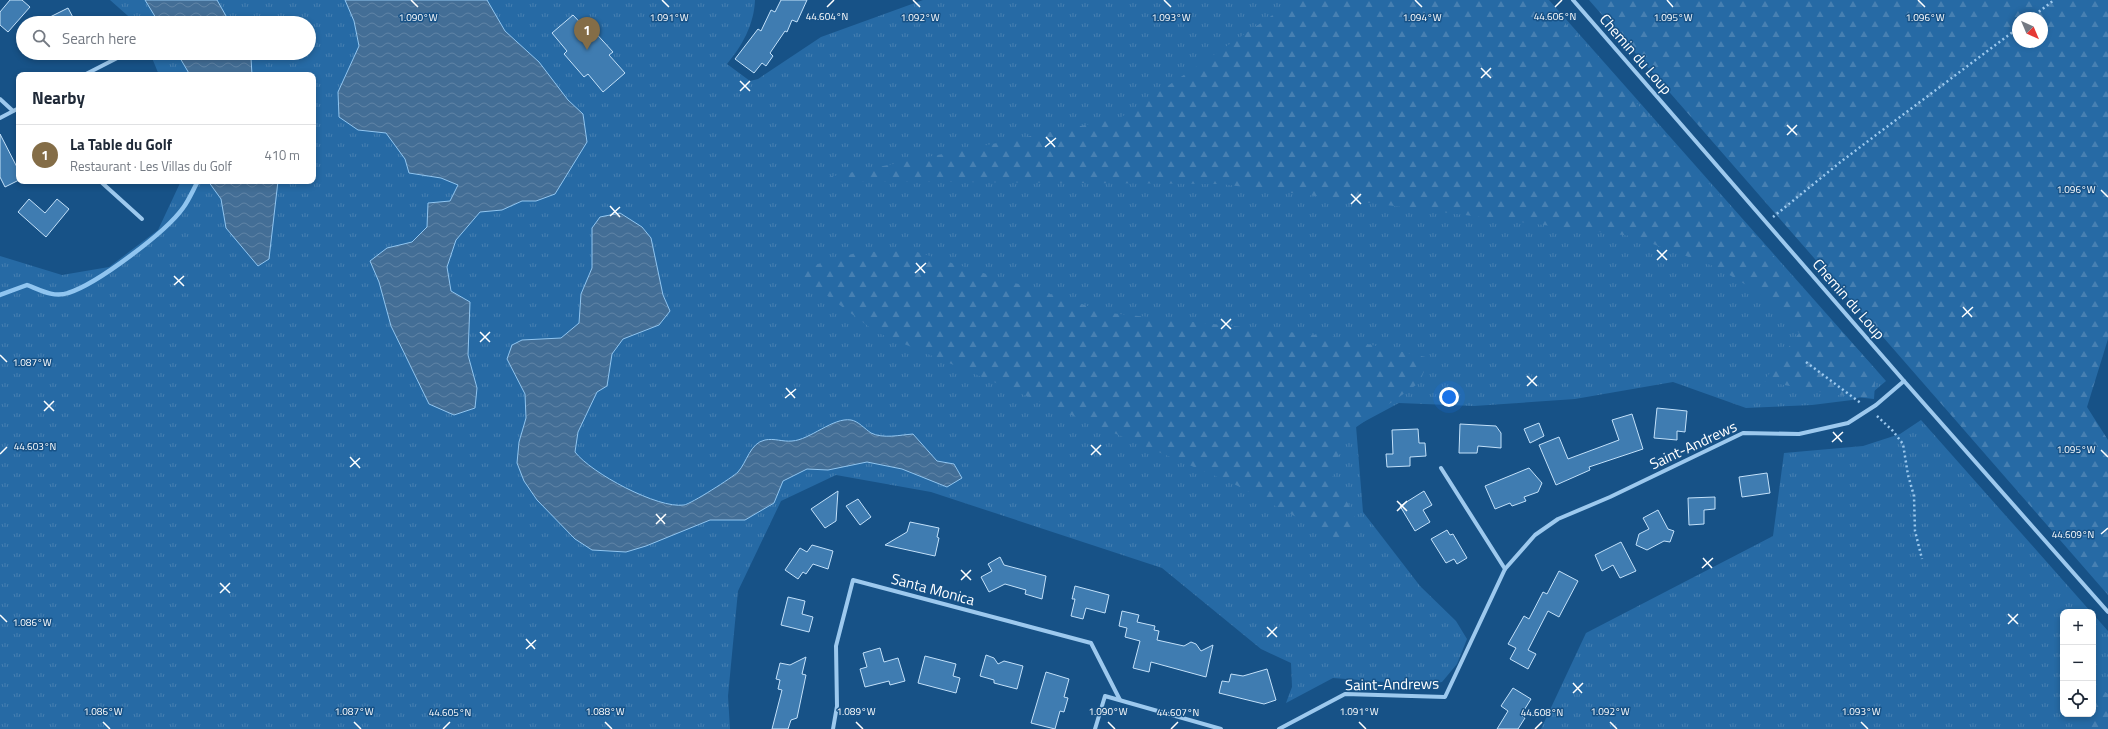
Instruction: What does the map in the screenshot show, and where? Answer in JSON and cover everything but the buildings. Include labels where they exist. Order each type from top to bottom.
[{"type":"street","name":"Chemin du Loup","points":[[1573,0],[1904,381],[2108,612]]},
{"type":"street","points":[[90,72],[113,60]]},
{"type":"street","points":[[0,99],[13,111]]},
{"type":"street","points":[[0,118],[16,110]]},
{"type":"street","points":[[103,184],[142,219]]},
{"type":"street","name":"Saint-Andrews","points":[[1279,729],[1345,694],[1445,697],[1505,569],[1535,535],[1558,519],[1610,497],[1743,433],[1799,434],[1848,423],[1870,409],[1904,381]]},
{"type":"street","points":[[1441,468],[1505,569]]},
{"type":"street","name":"Santa Monica","points":[[833,729],[837,706],[836,646],[853,580],[1091,643],[1120,700]]},
{"type":"street","points":[[1095,729],[1105,696],[1221,729]]},
{"type":"path","points":[[2039,12],[2054,0]]},
{"type":"path","points":[[1766,222],[1843,160],[2012,33]]},
{"type":"path","points":[[1806,362],[1870,409],[1893,431],[1903,444],[1908,475],[1914,496],[1915,531],[1922,558]]},
{"type":"green space","points":[[110,0],[755,0],[750,26],[738,50],[727,64],[750,81],[758,79],[821,37],[923,0],[1549,0],[1886,381],[1873,392],[1852,400],[1812,405],[1746,408],[1673,382],[1575,399],[1474,406],[1399,403],[1356,426],[1363,512],[1420,586],[1456,621],[1467,639],[1457,664],[1442,682],[1424,685],[1333,678],[1286,703],[1292,687],[1291,663],[1261,649],[1162,568],[931,492],[836,475],[781,501],[738,591],[728,696],[730,729],[0,729],[0,256],[62,275],[109,267],[158,230],[180,184],[316,184],[316,72],[158,72],[153,60],[316,60],[316,16],[128,16]]},
{"type":"green space","points":[[1295,0],[1544,0],[1876,370],[1874,399],[1837,395],[1764,381],[1799,333],[1763,295],[1716,267],[1631,236],[1221,184],[809,181],[1120,118]]},
{"type":"green space","points":[[1589,0],[2108,0],[2108,339],[2087,407],[2108,440],[2108,595]]},
{"type":"green space","points":[[914,251],[1110,313],[1336,337],[1430,358],[1419,383],[1345,435],[1333,476],[1361,528],[1345,543],[1234,484],[876,332],[794,271],[859,252]]},
{"type":"green space","points":[[1921,420],[2088,609],[2060,609],[2060,717],[2096,717],[2096,617],[2108,631],[2108,729],[1541,729],[1586,633],[1773,536],[1784,453],[1863,446],[1900,434]]},
{"type":"green space","points":[[2100,688],[2108,694],[2108,729],[2087,729],[2091,717],[2096,717],[2096,701]]},
{"type":"water","points":[[145,0],[217,0],[226,16],[155,16]]},
{"type":"water","points":[[345,0],[487,0],[505,31],[539,62],[568,100],[583,114],[587,142],[555,194],[536,201],[522,201],[502,210],[480,212],[456,240],[447,267],[451,291],[470,302],[468,355],[477,388],[475,408],[454,415],[429,404],[391,326],[379,282],[370,261],[387,248],[412,242],[427,227],[428,203],[450,201],[458,185],[441,178],[409,173],[405,159],[386,133],[358,130],[339,117],[338,92],[359,46],[354,21]]},
{"type":"water","points":[[181,60],[251,60],[252,72],[188,72]]},
{"type":"water","points":[[210,184],[278,184],[269,259],[258,266],[226,228],[221,199]]},
{"type":"water","points":[[620,213],[642,227],[651,238],[663,295],[670,311],[659,325],[623,339],[612,354],[607,386],[597,392],[578,432],[575,452],[595,470],[642,496],[673,505],[684,505],[712,490],[738,472],[752,449],[760,442],[765,440],[799,440],[829,425],[844,420],[851,420],[876,435],[892,436],[913,434],[937,461],[954,464],[962,478],[947,487],[902,469],[867,462],[828,470],[807,469],[783,481],[774,503],[745,520],[710,520],[646,546],[626,552],[592,550],[575,539],[537,500],[524,481],[517,463],[519,442],[526,418],[525,394],[507,359],[512,345],[522,340],[561,338],[579,323],[581,294],[592,268],[592,228],[600,217]]},
{"type":"waterway","points":[[0,295],[27,285],[47,293],[58,295],[81,288],[130,256],[162,230],[183,208],[196,184]]},
{"type":"place","name":"La Table du Golf","points":[[587,50]]}]
